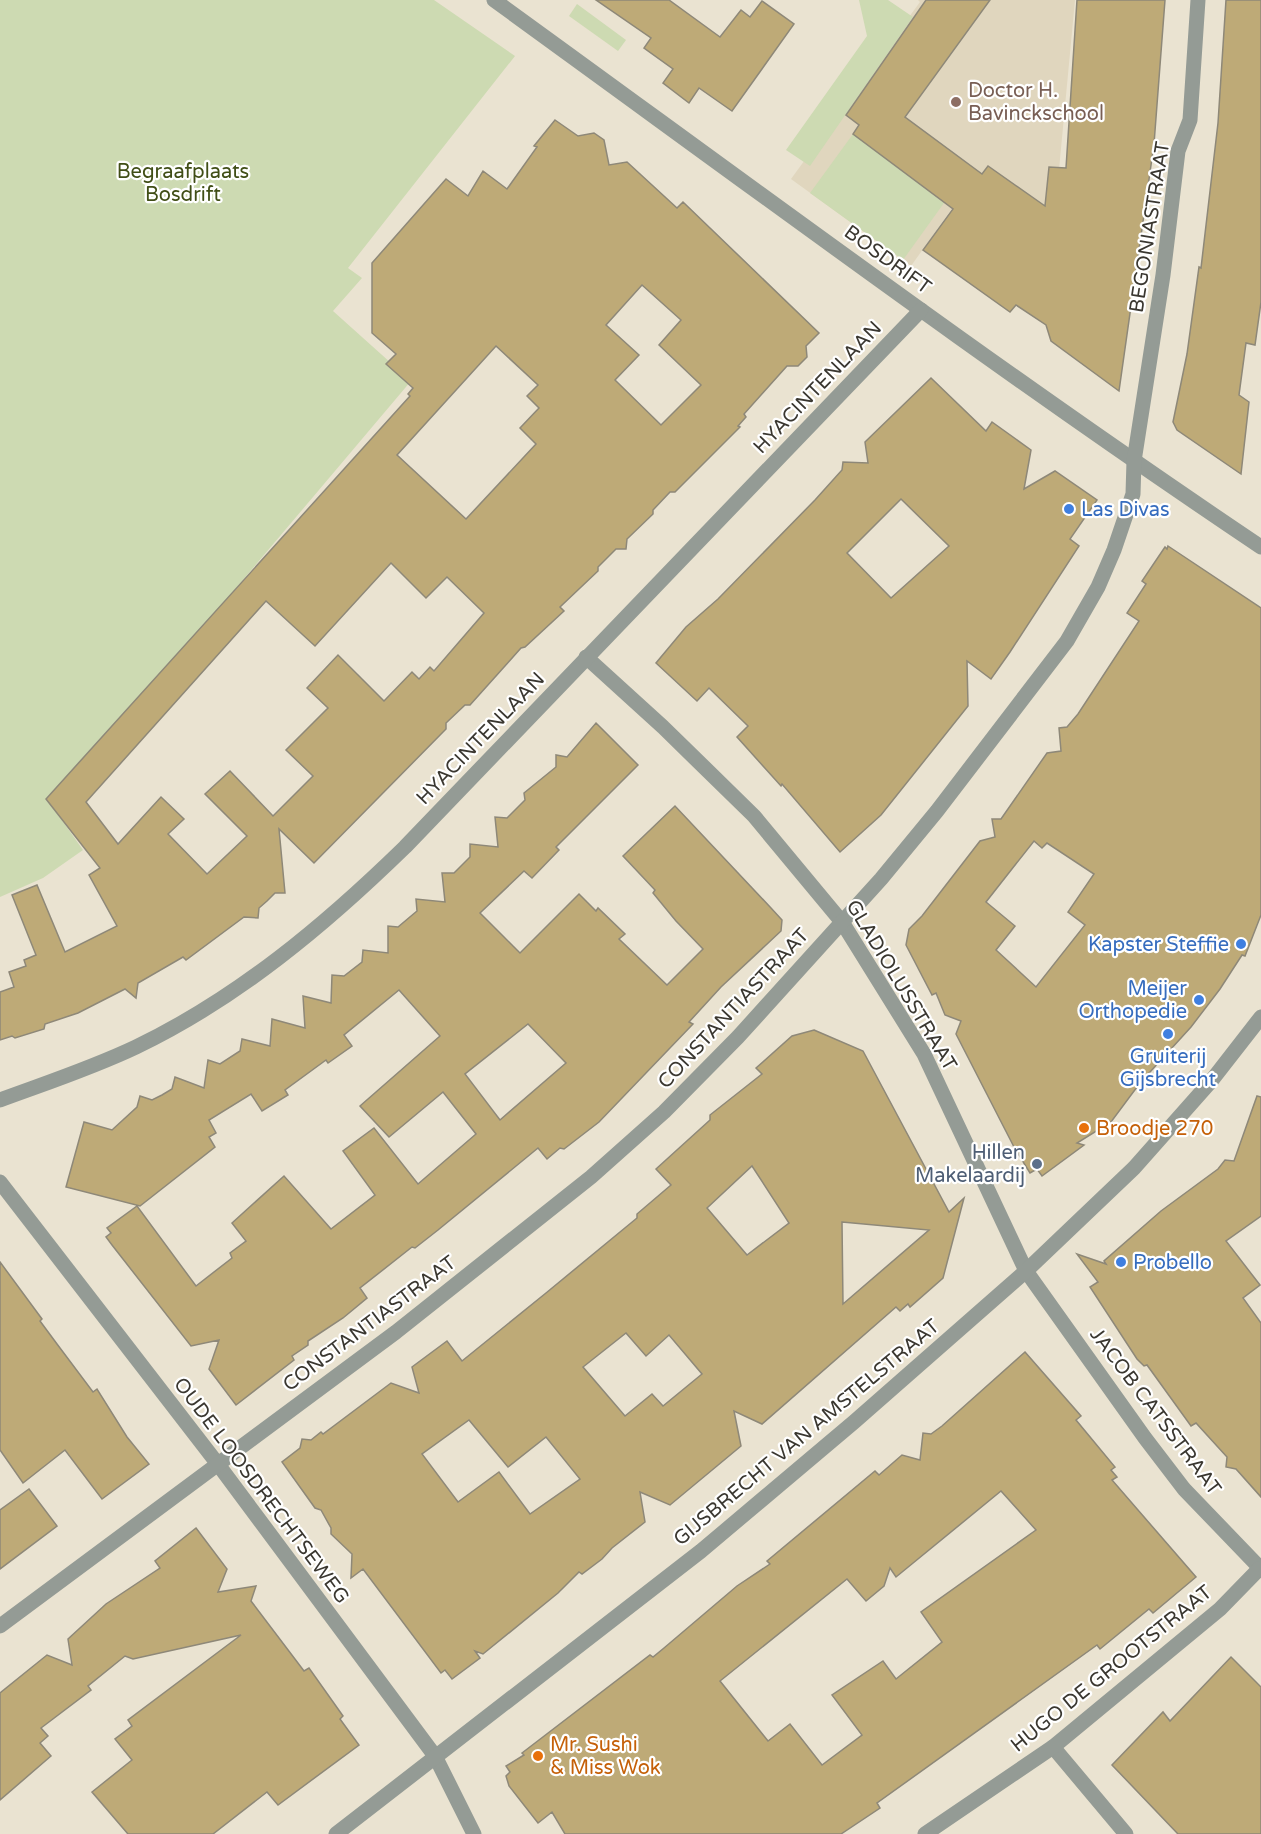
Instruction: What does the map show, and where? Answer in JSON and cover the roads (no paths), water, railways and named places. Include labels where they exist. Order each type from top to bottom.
[{"type":"street","name":"BOSDRIFT","points":[[494,0],[1134,461],[1261,547]]},
{"type":"street","name":"BEGONIASTRAAT","points":[[1134,461],[1163,275],[1178,151],[1190,120],[1198,0]]},
{"type":"street","name":"HYACINTENLAAN","points":[[0,1100],[82,1070],[137,1046],[247,981],[304,940],[405,847],[921,309]]},
{"type":"street","name":"CONSTANTIASTRAAT","points":[[1,1623],[396,1332],[591,1177],[702,1075],[842,922],[937,811],[1072,634],[1086,611],[1114,550],[1133,494],[1134,461]]},
{"type":"street","name":"GLADIOLUSSTRAAT","points":[[586,657],[663,727],[754,816],[842,922],[924,1054],[1026,1271]]},
{"type":"street","name":"GIJSBRECHT VAN AMSTELSTRAAT","points":[[336,1834],[701,1551],[854,1422],[1026,1271],[1134,1168],[1212,1080],[1261,1017]]},
{"type":"street","name":"OUDE LOOSDRECHTSEWEG","points":[[0,1182],[218,1463],[435,1756],[474,1834]]},
{"type":"street","name":"JACOB CATSSTRAAT","points":[[1026,1271],[1158,1455],[1191,1497],[1260,1569]]},
{"type":"street","name":"HUGO DE GROOTSTRAAT","points":[[925,1834],[1053,1747],[1220,1609],[1260,1569]]},
{"type":"street","points":[[1053,1747],[1126,1834]]},
{"type":"place","name":"Doctor H. Bavinckschool","points":[[956,102]]},
{"type":"place","name":"Las Divas","points":[[1069,509]]},
{"type":"place","name":"Kapster Steffie","points":[[1241,944]]},
{"type":"place","name":"Meijer Orthopedie","points":[[1199,1000]]},
{"type":"place","name":"Gruiterij Gijsbrecht","points":[[1168,1034]]},
{"type":"place","name":"Broodje 270","points":[[1084,1128]]},
{"type":"place","name":"Hillen Makelaardij","points":[[1037,1164]]},
{"type":"place","name":"Probello","points":[[1121,1262]]},
{"type":"place","name":"Mr. Sushi & Miss Wok","points":[[538,1756]]},
{"type":"park label","name":"Begraafplaats Bosdrift","points":[[183,182]]}]
